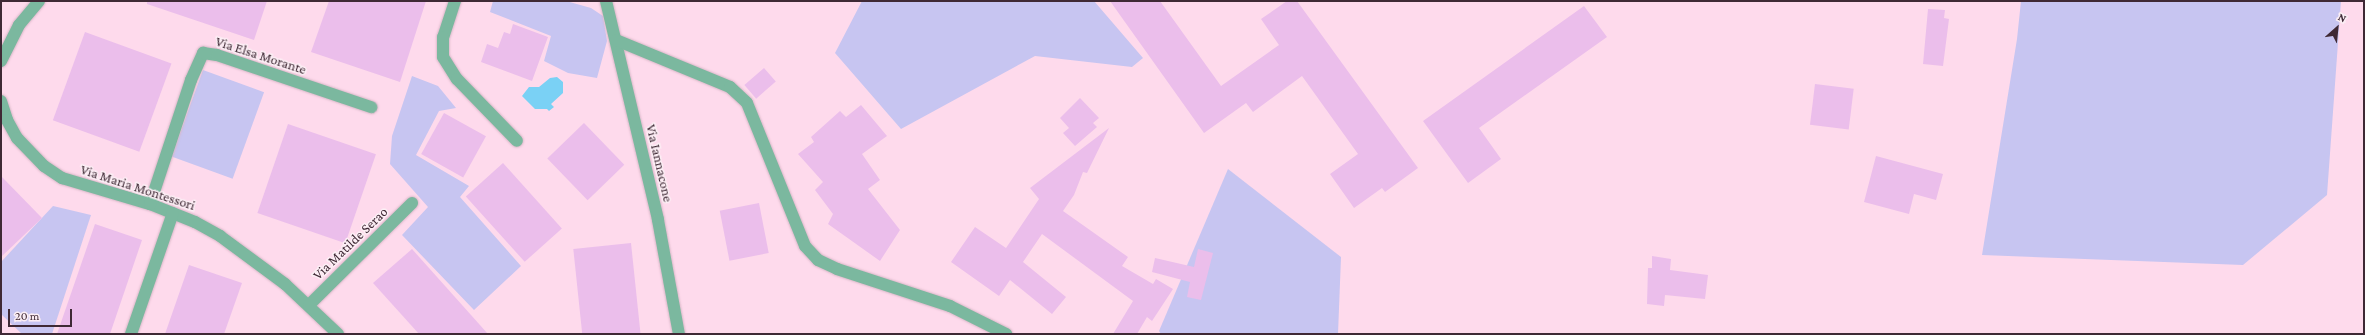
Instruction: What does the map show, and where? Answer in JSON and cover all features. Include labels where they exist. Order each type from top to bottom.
[{"type":"street","points":[[1,61],[19,26],[39,1]]},
{"type":"street","points":[[455,1],[443,37],[443,57],[457,79],[517,141]]},
{"type":"street","name":"Via Iannacone","points":[[606,1],[658,220],[679,334]]},
{"type":"street","points":[[616,40],[730,87],[747,103],[805,246],[818,260],[950,306],[1006,334]]},
{"type":"street","name":"Via Elsa Morante","points":[[150,204],[191,80],[203,53],[217,55],[371,107]]},
{"type":"street","name":"Via Maria Montessori","points":[[1,101],[7,120],[17,138],[44,166],[79,184],[150,204],[207,228],[243,251],[309,305],[338,334]]},
{"type":"street","name":"Via Matilde Serao","points":[[309,305],[412,203]]},
{"type":"street","points":[[131,334],[173,213]]},
{"type":"shaded area","points":[[493,1],[566,1],[591,8],[603,16],[607,41],[597,78],[568,73],[544,61],[551,36],[490,12]]},
{"type":"shaded area","points":[[862,1],[1094,1],[1143,58],[1132,67],[1035,56],[901,129],[835,53]]},
{"type":"shaded area","points":[[2021,1],[2341,1],[2327,195],[2243,265],[1982,255],[2017,39]]},
{"type":"shaded area","points":[[203,70],[264,92],[233,179],[172,156]]},
{"type":"shaded area","points":[[412,76],[438,86],[456,108],[439,111],[416,155],[469,186],[460,197],[521,266],[474,310],[402,235],[428,207],[390,164],[392,136]]},
{"type":"shaded area","points":[[557,77],[563,82],[563,93],[551,104],[554,107],[549,111],[547,109],[535,109],[522,96],[529,87],[539,87],[550,78]]},
{"type":"shaded area","points":[[1228,169],[1341,257],[1338,334],[1161,334],[1159,331]]},
{"type":"shaded area","points":[[53,206],[91,215],[52,334],[22,334],[1,314],[1,262]]},
{"type":"building","points":[[147,1],[267,1],[254,40],[147,4]]},
{"type":"building","points":[[329,1],[426,1],[400,82],[311,52]]},
{"type":"building","points":[[1110,1],[1160,1],[1221,86],[1279,45],[1261,19],[1287,1],[1297,1],[1418,168],[1385,192],[1382,188],[1354,208],[1330,174],[1358,154],[1302,76],[1253,112],[1246,103],[1204,133]]},
{"type":"building","points":[[1584,6],[1607,37],[1479,128],[1501,159],[1468,183],[1423,121]]},
{"type":"building","points":[[1928,9],[1945,10],[1944,18],[1949,19],[1943,66],[1923,64]]},
{"type":"building","points":[[513,24],[548,37],[532,81],[481,62],[487,44],[498,48],[504,32],[510,34]]},
{"type":"building","points":[[85,32],[171,63],[139,152],[53,120]]},
{"type":"building","points":[[764,68],[776,82],[756,99],[744,85]]},
{"type":"building","points":[[1815,84],[1854,89],[1849,129],[1810,125]]},
{"type":"building","points":[[1080,98],[1099,118],[1093,123],[1097,127],[1075,146],[1063,133],[1069,128],[1060,118]]},
{"type":"building","points":[[861,105],[887,136],[862,154],[880,180],[868,189],[900,230],[880,261],[828,224],[833,214],[815,190],[823,182],[798,154],[814,142],[811,137],[840,111],[846,117]]},
{"type":"building","points":[[444,113],[486,136],[463,177],[421,154]]},
{"type":"building","points":[[584,123],[624,165],[588,200],[547,158]]},
{"type":"building","points":[[288,124],[376,154],[345,243],[257,213]]},
{"type":"building","points":[[1109,128],[1087,173],[1083,172],[1074,195],[1063,211],[1128,257],[1122,266],[1153,284],[1156,279],[1173,289],[1152,321],[1147,317],[1137,334],[1113,334],[1133,301],[1042,234],[1023,262],[1066,297],[1052,314],[1010,280],[999,296],[951,262],[975,227],[1006,248],[1039,199],[1030,188]]},
{"type":"building","points":[[1876,156],[1943,174],[1936,200],[1914,194],[1909,214],[1864,202]]},
{"type":"building","points":[[503,163],[562,228],[525,262],[466,196]]},
{"type":"building","points":[[1,176],[42,218],[1,257]]},
{"type":"building","points":[[759,203],[769,253],[729,261],[720,211]]},
{"type":"building","points":[[95,224],[142,240],[110,334],[57,334]]},
{"type":"building","points":[[631,243],[641,334],[582,334],[573,249]]},
{"type":"building","points":[[412,249],[488,334],[419,334],[373,283]]},
{"type":"building","points":[[1198,249],[1213,253],[1201,300],[1187,297],[1190,282],[1152,272],[1155,258],[1194,267]]},
{"type":"building","points":[[1652,256],[1671,259],[1670,270],[1708,275],[1705,299],[1665,295],[1664,306],[1647,304],[1648,268],[1652,268]]},
{"type":"building","points":[[189,265],[242,283],[224,334],[165,334]]}]
